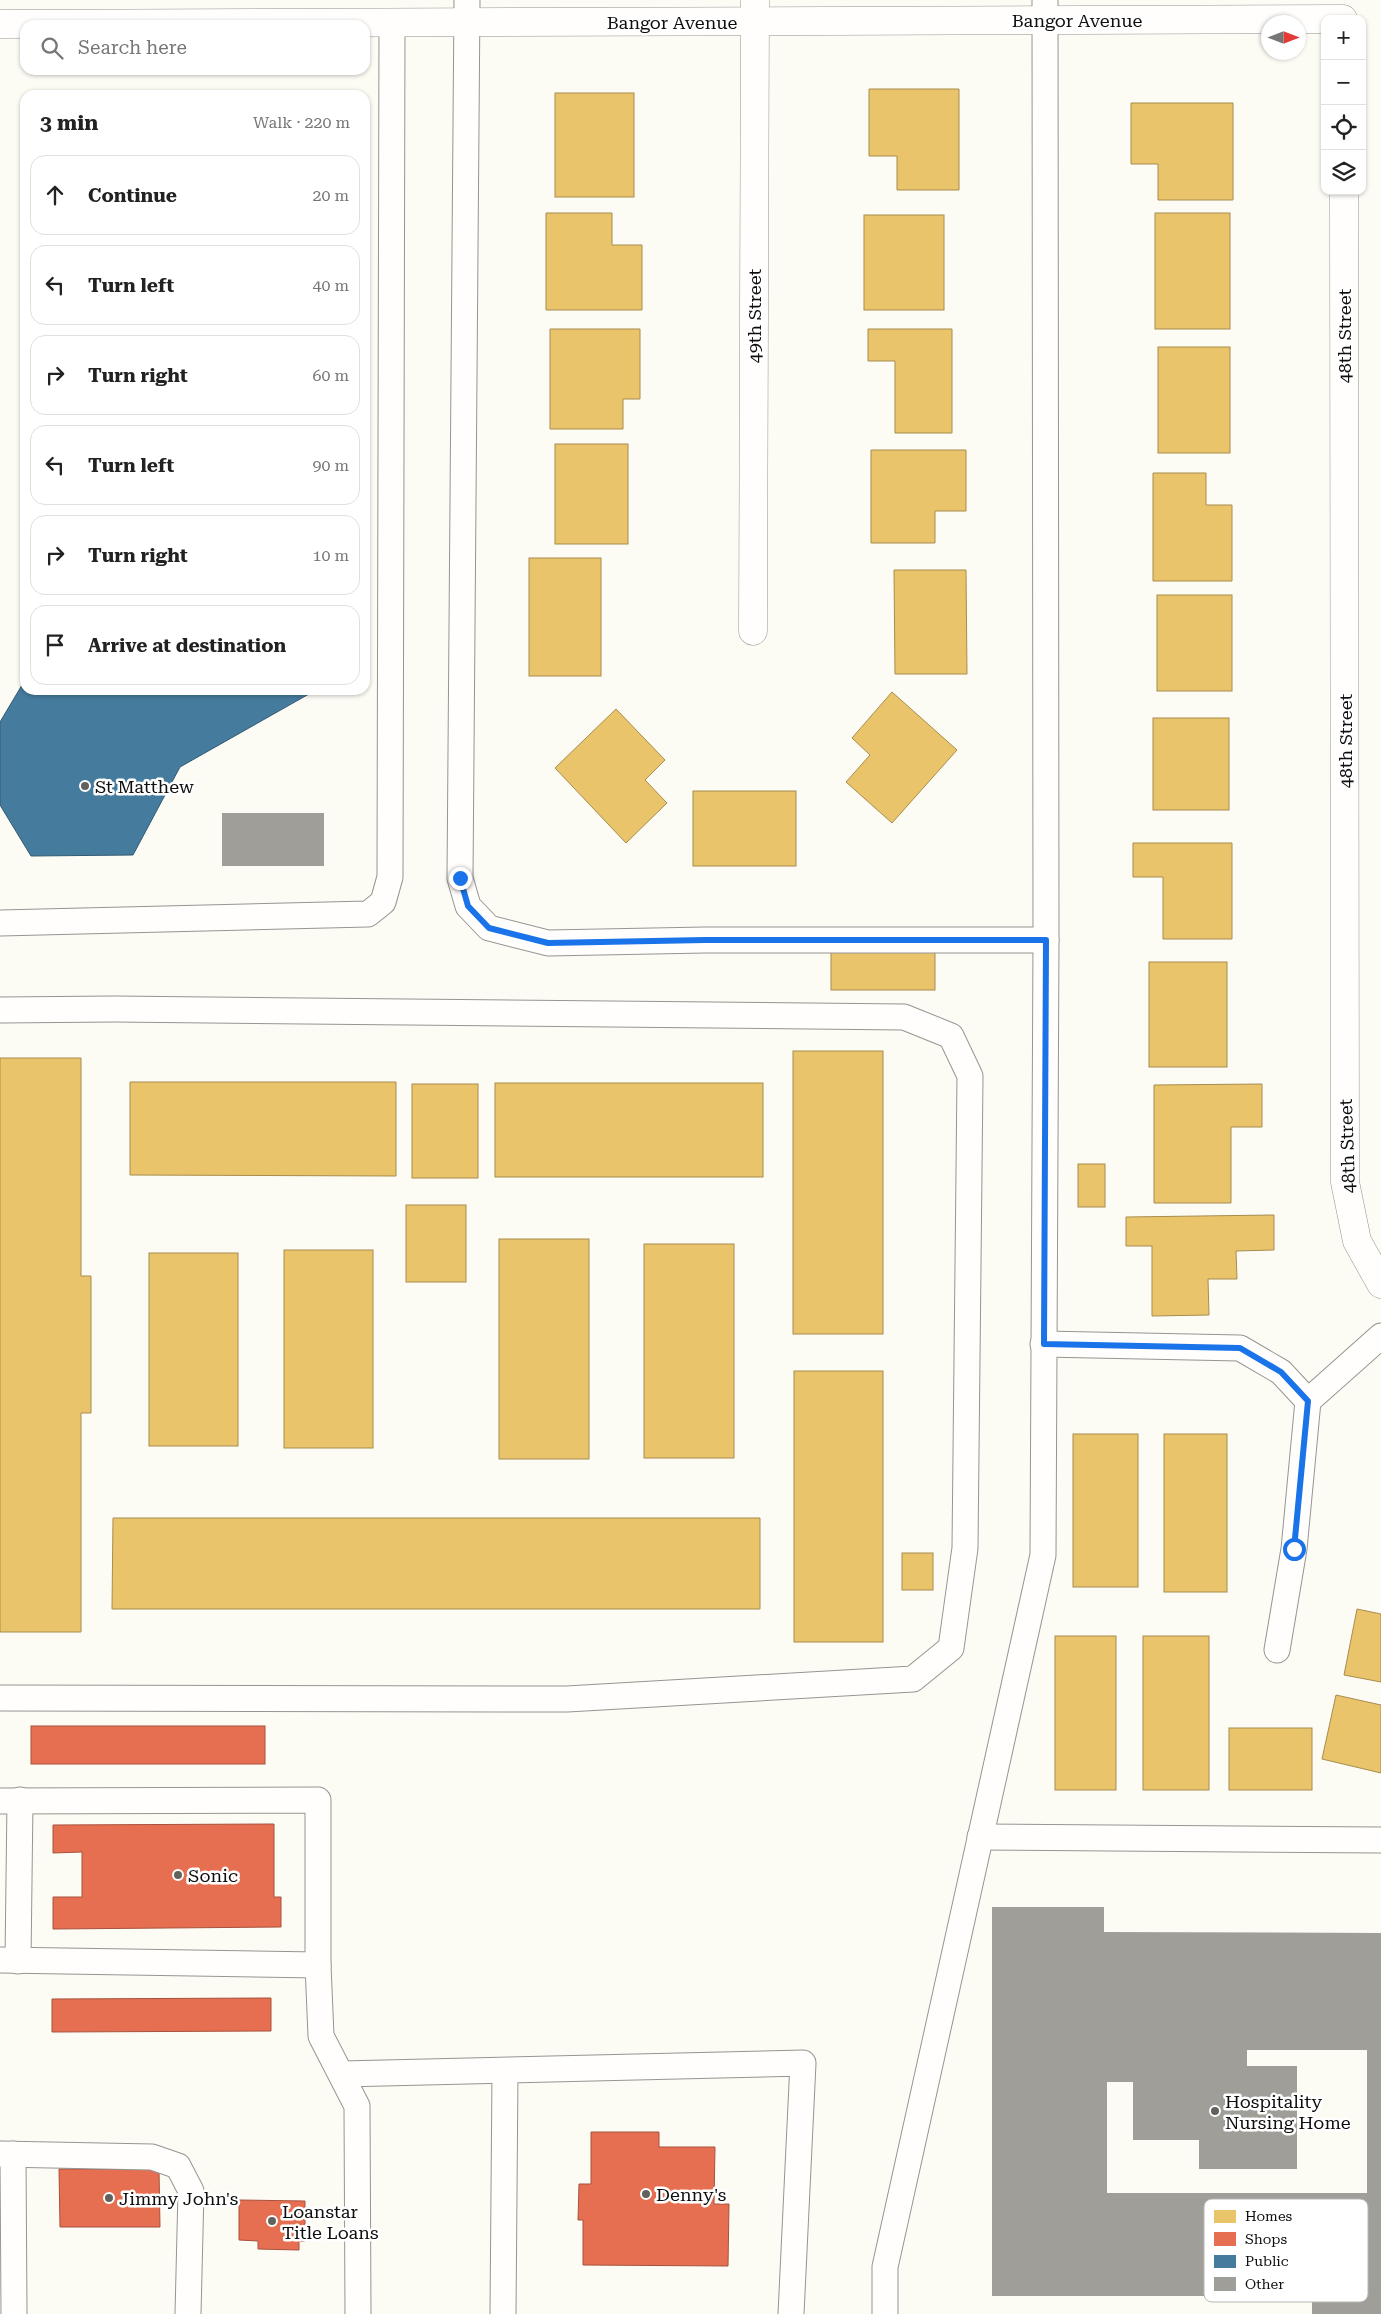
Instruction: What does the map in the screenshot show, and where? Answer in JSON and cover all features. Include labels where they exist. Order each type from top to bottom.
[{"type":"street","points":[[1343,0],[1343,15]]},
{"type":"street","name":"Bangor Avenue","points":[[370,23],[392,23],[467,11],[1045,10],[1321,18]]},
{"type":"street","name":"49th Street","points":[[753,631],[756,11]]},
{"type":"street","name":"Bangor Avenue","points":[[0,24],[20,24]]},
{"type":"street","name":"48th Street","points":[[1344,195],[1346,1182],[1357,1241],[1381,1284]]},
{"type":"lane","points":[[886,2314],[885,2267],[1043,1555],[1046,940],[1045,10]]},
{"type":"lane","points":[[467,11],[460,878],[468,906],[489,928],[548,943],[705,940],[1046,940]]},
{"type":"lane","points":[[0,923],[368,914],[383,902],[390,877],[392,23]]},
{"type":"lane","points":[[0,1010],[114,1009],[904,1017],[952,1036],[970,1076],[965,1548],[951,1648],[913,1679],[567,1699],[0,1698]]},
{"type":"lane","points":[[1277,1650],[1294,1549],[1308,1401],[1381,1336]]},
{"type":"lane","points":[[1044,1344],[1240,1348],[1281,1372],[1308,1401]]},
{"type":"lane","points":[[318,1965],[9,1961],[10,1801],[318,1800],[318,1965],[321,2036],[357,2106],[358,2314]]},
{"type":"lane","points":[[980,1837],[1381,1840]]},
{"type":"lane","points":[[342,2074],[505,2072],[803,2063],[791,2314]]},
{"type":"lane","points":[[503,2314],[505,2072]]},
{"type":"lane","points":[[14,2314],[6,2154],[152,2157],[178,2166],[191,2192],[188,2314]]},
{"type":"building: Homes","points":[[869,89],[959,89],[959,190],[897,190],[897,156],[869,156]]},
{"type":"building: Homes","points":[[555,93],[634,93],[634,197],[555,197]]},
{"type":"building: Homes","points":[[1131,103],[1233,103],[1233,200],[1158,200],[1158,164],[1131,164]]},
{"type":"building: Homes","points":[[546,213],[612,213],[612,245],[642,245],[642,310],[546,310]]},
{"type":"building: Homes","points":[[1155,213],[1230,213],[1230,329],[1155,329]]},
{"type":"building: Homes","points":[[864,215],[944,215],[944,310],[864,310]]},
{"type":"building: Homes","points":[[550,329],[640,329],[640,399],[623,399],[623,429],[550,429]]},
{"type":"building: Homes","points":[[868,329],[952,329],[952,433],[895,433],[895,361],[868,361]]},
{"type":"building: Homes","points":[[1158,347],[1230,347],[1230,453],[1158,453]]},
{"type":"building: Homes","points":[[555,444],[628,444],[628,544],[555,544]]},
{"type":"building: Homes","points":[[871,450],[966,450],[966,511],[935,511],[935,543],[871,543]]},
{"type":"building: Homes","points":[[1153,473],[1206,473],[1206,505],[1232,505],[1232,581],[1153,581]]},
{"type":"building: Homes","points":[[529,558],[601,558],[601,676],[529,676]]},
{"type":"building: Homes","points":[[894,570],[966,570],[967,674],[895,674]]},
{"type":"building: Homes","points":[[1157,595],[1232,595],[1232,691],[1157,691]]},
{"type":"building: Homes","points":[[892,692],[957,750],[892,823],[846,782],[870,755],[852,738]]},
{"type":"building: Homes","points":[[616,709],[665,760],[645,780],[667,803],[626,843],[555,768]]},
{"type":"building: Homes","points":[[1153,718],[1229,718],[1229,810],[1153,810]]},
{"type":"building: Homes","points":[[693,791],[796,791],[796,866],[693,866]]},
{"type":"building: Homes","points":[[1133,843],[1232,843],[1232,939],[1163,939],[1163,877],[1133,877]]},
{"type":"building: Homes","points":[[831,951],[935,951],[935,990],[831,990]]},
{"type":"building: Homes","points":[[1149,962],[1227,962],[1227,1067],[1149,1067]]},
{"type":"building: Homes","points":[[793,1051],[883,1051],[883,1334],[793,1334]]},
{"type":"building: Homes","points":[[0,1058],[81,1058],[81,1276],[91,1276],[91,1413],[81,1413],[81,1632],[0,1632]]},
{"type":"building: Homes","points":[[130,1082],[396,1082],[396,1176],[130,1175]]},
{"type":"building: Homes","points":[[495,1083],[763,1083],[763,1177],[495,1177]]},
{"type":"building: Homes","points":[[412,1084],[478,1084],[478,1178],[412,1178]]},
{"type":"building: Homes","points":[[1262,1084],[1262,1127],[1231,1127],[1231,1203],[1154,1203],[1154,1085]]},
{"type":"building: Homes","points":[[1078,1164],[1105,1164],[1105,1207],[1078,1207]]},
{"type":"building: Homes","points":[[406,1205],[466,1205],[466,1282],[406,1282]]},
{"type":"building: Homes","points":[[1274,1215],[1274,1250],[1236,1251],[1237,1279],[1208,1279],[1209,1315],[1152,1316],[1152,1246],[1126,1246],[1126,1217]]},
{"type":"building: Homes","points":[[499,1239],[589,1239],[589,1459],[499,1459]]},
{"type":"building: Homes","points":[[644,1244],[734,1244],[734,1458],[644,1458]]},
{"type":"building: Homes","points":[[284,1250],[373,1250],[373,1448],[284,1448]]},
{"type":"building: Homes","points":[[149,1253],[238,1253],[238,1446],[149,1446]]},
{"type":"building: Homes","points":[[794,1371],[883,1371],[883,1642],[794,1642]]},
{"type":"building: Homes","points":[[1073,1434],[1138,1434],[1138,1587],[1073,1587]]},
{"type":"building: Homes","points":[[1164,1434],[1227,1434],[1227,1592],[1164,1592]]},
{"type":"building: Homes","points":[[113,1518],[760,1518],[760,1609],[112,1609]]},
{"type":"building: Homes","points":[[902,1553],[933,1553],[933,1590],[902,1590]]},
{"type":"building: Homes","points":[[1357,1609],[1381,1614],[1381,1682],[1344,1675]]},
{"type":"building: Homes","points":[[1055,1636],[1116,1636],[1116,1790],[1055,1790]]},
{"type":"building: Homes","points":[[1143,1636],[1209,1636],[1209,1790],[1143,1790]]},
{"type":"building: Homes","points":[[1336,1695],[1381,1705],[1381,1773],[1322,1759]]},
{"type":"building: Homes","points":[[1229,1728],[1312,1728],[1312,1790],[1229,1790]]},
{"type":"building: Shops","points":[[31,1726],[265,1726],[265,1764],[31,1764]]},
{"type":"building: Shops","name":"Sonic","points":[[274,1824],[274,1897],[281,1897],[281,1927],[53,1929],[53,1897],[82,1897],[82,1852],[53,1853],[53,1825]]},
{"type":"building: Shops","points":[[271,1998],[271,2031],[52,2032],[52,1999]]},
{"type":"building: Shops","name":"Denny's","points":[[591,2132],[659,2132],[659,2147],[715,2147],[714,2204],[729,2204],[728,2266],[583,2265],[583,2220],[578,2220],[579,2184],[591,2184]]},
{"type":"building: Shops","name":"Jimmy John's","points":[[59,2169],[159,2169],[160,2227],[60,2227]]},
{"type":"building: Shops","name":"Loanstar Title Loans","points":[[239,2200],[305,2201],[305,2241],[299,2241],[299,2250],[258,2249],[258,2241],[239,2240]]},
{"type":"building: Public","name":"St Matthew","points":[[20,688],[20,695],[307,695],[180,767],[133,855],[31,856],[0,805],[0,722]]},
{"type":"building: Other","points":[[222,813],[324,813],[324,866],[222,866]]},
{"type":"building: Other","name":"Hospitality Nursing Home","points":[[992,1907],[1104,1907],[1104,1932],[1381,1933],[1381,2314],[1312,2314],[1312,2302],[1368,2302],[1368,2199],[1204,2199],[1204,2296],[992,2296]],"holes":[[[1247,2050],[1367,2050],[1367,2193],[1107,2193],[1107,2082],[1133,2082],[1133,2140],[1199,2140],[1199,2169],[1297,2169],[1297,2066],[1247,2066]]]},
{"type":"place","name":"St Matthew","points":[[85,786]]},
{"type":"place","name":"Sonic","points":[[178,1875]]},
{"type":"place","name":"Hospitality Nursing Home","points":[[1215,2111]]},
{"type":"place","name":"Denny's","points":[[646,2194]]},
{"type":"place","name":"Jimmy John's","points":[[109,2198]]},
{"type":"place","name":"Loanstar Title Loans","points":[[272,2221]]},
{"type":"route","points":[[460,878],[468,906],[489,928],[548,943],[705,940],[1046,940],[1044,1344],[1240,1348],[1281,1372],[1308,1401],[1294,1549]]}]
